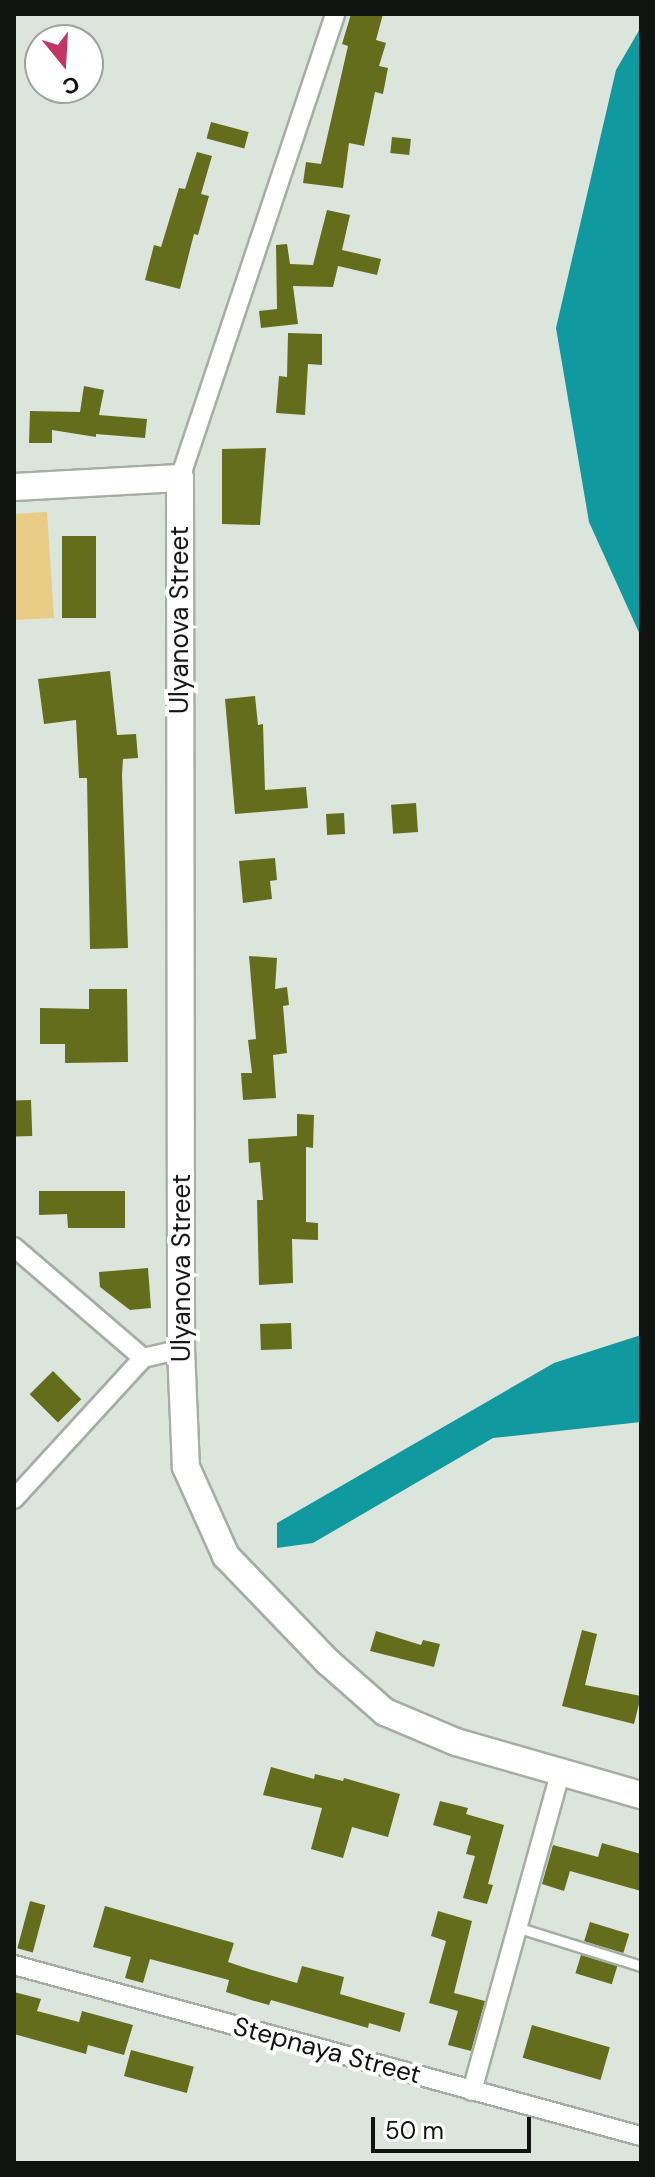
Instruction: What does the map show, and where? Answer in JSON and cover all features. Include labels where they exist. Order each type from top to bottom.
[{"type":"street","name":"Ulyanova Street","points":[[335,14],[180,478],[181,1349],[186,1467],[226,1556],[328,1662],[385,1712],[456,1742],[641,1795]]},
{"type":"street","points":[[14,487],[180,478]]},
{"type":"street","points":[[14,1247],[143,1358]]},
{"type":"street","points":[[14,1499],[143,1358],[181,1349]]},
{"type":"street","points":[[472,2091],[560,1774]]},
{"type":"street","name":"Stepnaya Street","points":[[14,1965],[641,2136]]},
{"type":"lane","points":[[519,1928],[641,1966]]},
{"type":"shaded area","points":[[47,512],[54,618],[14,620],[14,514]]},
{"type":"water","points":[[641,27],[641,637],[589,522],[556,328],[616,70]]},
{"type":"water","points":[[641,1335],[641,1422],[493,1438],[313,1543],[277,1548],[277,1523],[554,1363]]},
{"type":"building","points":[[351,14],[383,14],[376,40],[386,43],[379,66],[388,68],[383,94],[375,92],[364,146],[349,143],[343,188],[303,183],[306,162],[321,164],[348,46],[342,44]]},
{"type":"building","points":[[211,122],[249,132],[244,149],[207,138]]},
{"type":"building","points":[[392,137],[411,139],[409,155],[390,153]]},
{"type":"building","points":[[197,152],[212,156],[201,194],[209,196],[198,235],[194,234],[180,289],[145,280],[154,245],[161,247],[179,188],[185,189]]},
{"type":"building","points":[[327,210],[350,215],[342,250],[381,259],[377,275],[338,266],[333,287],[293,286],[298,324],[261,328],[259,311],[277,309],[276,245],[287,244],[290,264],[313,265]]},
{"type":"building","points":[[288,333],[322,334],[322,365],[308,364],[305,415],[276,413],[279,376],[287,377]]},
{"type":"building","points":[[84,386],[104,390],[99,415],[147,419],[145,438],[96,434],[96,437],[52,430],[52,443],[29,443],[30,411],[80,412]]},
{"type":"building","points":[[266,448],[260,525],[222,524],[222,449]]},
{"type":"building","points":[[62,536],[96,536],[96,618],[62,618]]},
{"type":"building","points":[[110,671],[117,735],[136,734],[138,758],[123,759],[122,775],[128,948],[90,949],[87,778],[79,778],[76,720],[44,724],[38,679]]},
{"type":"building","points":[[255,696],[258,725],[263,724],[265,790],[306,787],[308,808],[235,814],[225,699]]},
{"type":"building","points":[[416,803],[418,832],[393,834],[391,805]]},
{"type":"building","points":[[344,813],[345,834],[327,835],[326,814]]},
{"type":"building","points":[[275,858],[277,880],[270,881],[272,899],[243,903],[239,861]]},
{"type":"building","points":[[249,956],[277,958],[275,989],[287,987],[289,1005],[283,1006],[287,1053],[273,1055],[276,1098],[243,1100],[241,1073],[252,1073],[248,1040],[256,1039]]},
{"type":"building","points":[[89,989],[127,989],[128,1062],[65,1063],[65,1044],[40,1044],[40,1008],[89,1009]]},
{"type":"building","points":[[31,1100],[32,1136],[15,1137],[14,1101]]},
{"type":"building","points":[[297,1114],[314,1115],[313,1148],[306,1147],[306,1222],[318,1223],[318,1240],[292,1239],[293,1283],[259,1285],[257,1200],[263,1200],[260,1162],[249,1163],[248,1139],[297,1136]]},
{"type":"building","points":[[39,1191],[125,1191],[125,1228],[68,1228],[67,1214],[39,1215]]},
{"type":"building","points":[[148,1268],[151,1308],[130,1310],[100,1287],[99,1272]]},
{"type":"building","points":[[291,1323],[292,1349],[261,1350],[260,1324]]},
{"type":"building","points":[[53,1371],[81,1399],[58,1423],[30,1394]]},
{"type":"building","points":[[582,1630],[597,1634],[585,1685],[641,1696],[634,1724],[562,1706]]},
{"type":"building","points":[[376,1631],[421,1645],[423,1640],[440,1644],[434,1667],[370,1651]]},
{"type":"building","points":[[271,1767],[314,1779],[315,1774],[343,1781],[344,1778],[400,1794],[388,1837],[352,1827],[343,1858],[311,1849],[322,1808],[263,1795]]},
{"type":"building","points":[[440,1801],[468,1808],[466,1814],[504,1825],[488,1884],[493,1885],[487,1904],[463,1898],[475,1856],[466,1854],[471,1836],[433,1825]]},
{"type":"building","points":[[602,1843],[641,1854],[641,1891],[570,1871],[564,1891],[542,1884],[553,1845],[598,1857]]},
{"type":"building","points":[[30,1901],[45,1905],[33,1952],[17,1948]]},
{"type":"building","points":[[105,1906],[234,1943],[228,1962],[252,1970],[297,1983],[302,1966],[344,1977],[340,1994],[405,2013],[400,2032],[369,2023],[368,2028],[271,2000],[269,2005],[251,2000],[226,1992],[229,1980],[150,1959],[143,1983],[125,1978],[131,1957],[93,1947]]},
{"type":"building","points":[[438,1911],[472,1921],[454,1993],[485,2001],[471,2051],[448,2045],[458,2011],[429,2003],[446,1941],[431,1936]]},
{"type":"building","points":[[590,1922],[629,1934],[623,1953],[584,1941]]},
{"type":"building","points":[[581,1955],[617,1966],[612,1984],[575,1973]]},
{"type":"building","points":[[14,1992],[41,1999],[37,2011],[79,2022],[82,2011],[133,2025],[124,2055],[88,2045],[86,2054],[14,2034]]},
{"type":"building","points":[[532,2025],[610,2047],[600,2080],[523,2058]]},
{"type":"building","points":[[131,2050],[194,2067],[187,2093],[124,2076]]}]
